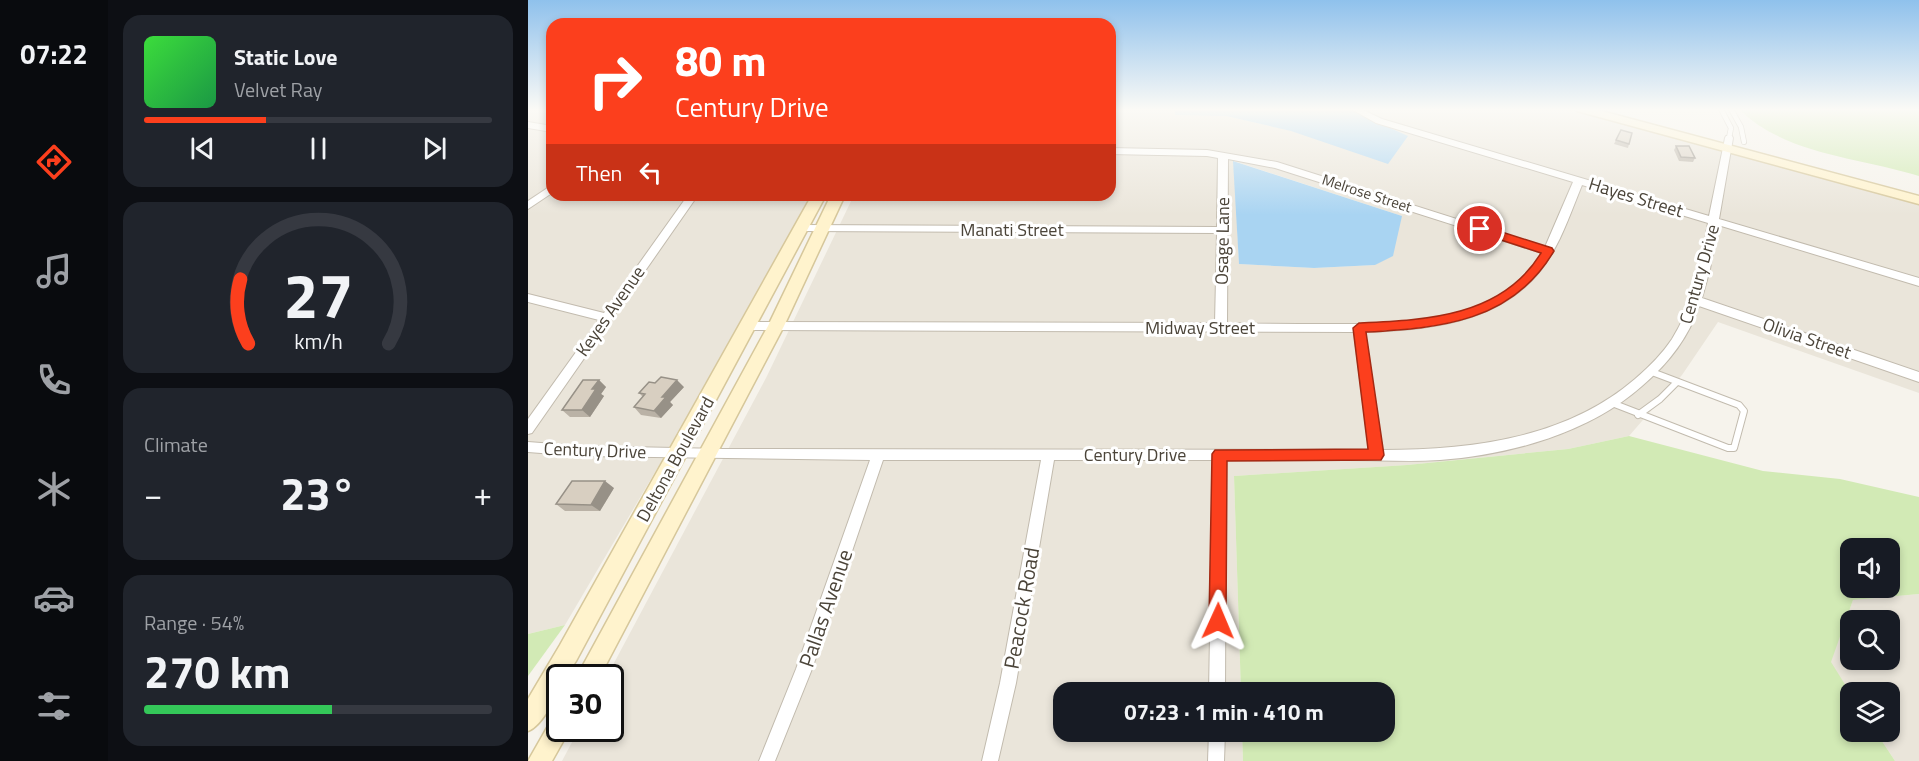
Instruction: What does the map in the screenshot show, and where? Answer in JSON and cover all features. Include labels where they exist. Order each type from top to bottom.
[{"type":"main road","points":[[1733,145],[1919,200]]},
{"type":"main road","points":[[1754,145],[1919,188]]},
{"type":"main road","name":"Deltona Boulevard","points":[[528,720],[568,653],[816,201]]},
{"type":"main road","name":"Deltona Boulevard","points":[[594,664],[705,453],[776,326],[835,201]]},
{"type":"main road","points":[[539,761],[551,742]]},
{"type":"street","name":"Hayes Street","points":[[1459,145],[1919,282]]},
{"type":"street","name":"Century Drive","points":[[528,447],[561,451],[705,453],[1376,455],[1435,454],[1502,446],[1568,425],[1612,403],[1652,372],[1675,345],[1685,327],[1695,300],[1715,221],[1728,145]]},
{"type":"street","name":"Melrose Street","points":[[1116,151],[1223,155],[1301,172],[1548,251]]},
{"type":"street","name":"Osage Lane","points":[[1221,327],[1223,155]]},
{"type":"street","name":"Midway Street","points":[[749,326],[1359,328],[1425,324],[1470,314],[1524,283],[1548,251],[1579,180]]},
{"type":"street","points":[[528,206],[546,192]]},
{"type":"street","name":"Keyes Avenue","points":[[528,429],[689,201]]},
{"type":"street","name":"Manati Street","points":[[801,228],[1222,230]]},
{"type":"street","points":[[528,298],[605,317]]},
{"type":"street","name":"Olivia Street","points":[[1695,300],[1919,377]]},
{"type":"street","points":[[1359,328],[1376,455]]},
{"type":"street","name":"Pallas Avenue","points":[[767,761],[804,669],[879,453]]},
{"type":"street","name":"Peacock Road","points":[[990,761],[1008,683],[1049,454]]},
{"type":"street","points":[[1217,682],[1220,454]]},
{"type":"street","points":[[1216,761],[1217,742]]},
{"type":"lane","points":[[1612,403],[1638,415],[1728,448],[1734,448],[1743,411],[1738,405],[1652,372]]},
{"type":"lane","points":[[1638,415],[1660,399],[1676,382]]},
{"type":"shaded area","points":[[528,145],[546,145],[546,201],[810,201],[704,389],[565,625],[528,634]]},
{"type":"shaded area","points":[[1116,145],[1701,145],[1919,204],[1919,393],[1718,322],[1682,375],[1629,436],[1568,449],[1407,465],[1234,476],[1241,682],[1053,682],[1053,742],[1242,742],[1243,761],[562,761],[572,742],[624,742],[624,664],[613,664],[766,378],[851,201],[1116,201]],"holes":[[[1234,161],[1402,216],[1375,265],[1314,268],[1239,264]]]},
{"type":"shaded area","points":[[1919,594],[1919,761],[1895,761],[1883,742],[1900,742],[1900,682],[1843,682],[1830,662],[1840,635],[1840,670],[1900,670],[1900,610],[1849,610],[1853,600],[1900,598],[1900,596]]},
{"type":"green space","points":[[1800,145],[1919,145],[1919,176],[1824,153]]},
{"type":"green space","points":[[1629,436],[1763,471],[1840,479],[1919,497],[1919,594],[1900,596],[1900,538],[1840,538],[1840,598],[1875,598],[1853,600],[1849,610],[1840,610],[1840,637],[1831,662],[1844,682],[1840,682],[1840,742],[1883,742],[1895,761],[1243,761],[1242,742],[1395,742],[1395,682],[1241,682],[1234,476],[1407,465],[1568,449]]},
{"type":"green space","points":[[565,625],[528,676],[528,634]]},
{"type":"water","points":[[1331,145],[1402,145],[1388,164]]},
{"type":"water","points":[[1233,161],[1402,216],[1393,256],[1375,265],[1314,268],[1239,264]]},
{"type":"building","points":[[1676,146],[1689,146],[1695,158],[1681,157]]},
{"type":"building","points":[[661,377],[677,380],[662,397],[666,397],[654,411],[634,407],[645,394],[639,393],[649,382],[655,383]]},
{"type":"building","points":[[583,380],[599,380],[592,389],[596,389],[582,410],[562,410]]},
{"type":"building","points":[[572,481],[605,481],[591,505],[556,504]]},
{"type":"route","points":[[1218,621],[1220,454],[1376,455],[1359,328],[1425,324],[1470,314],[1508,295],[1524,283],[1548,251],[1480,229]]}]
